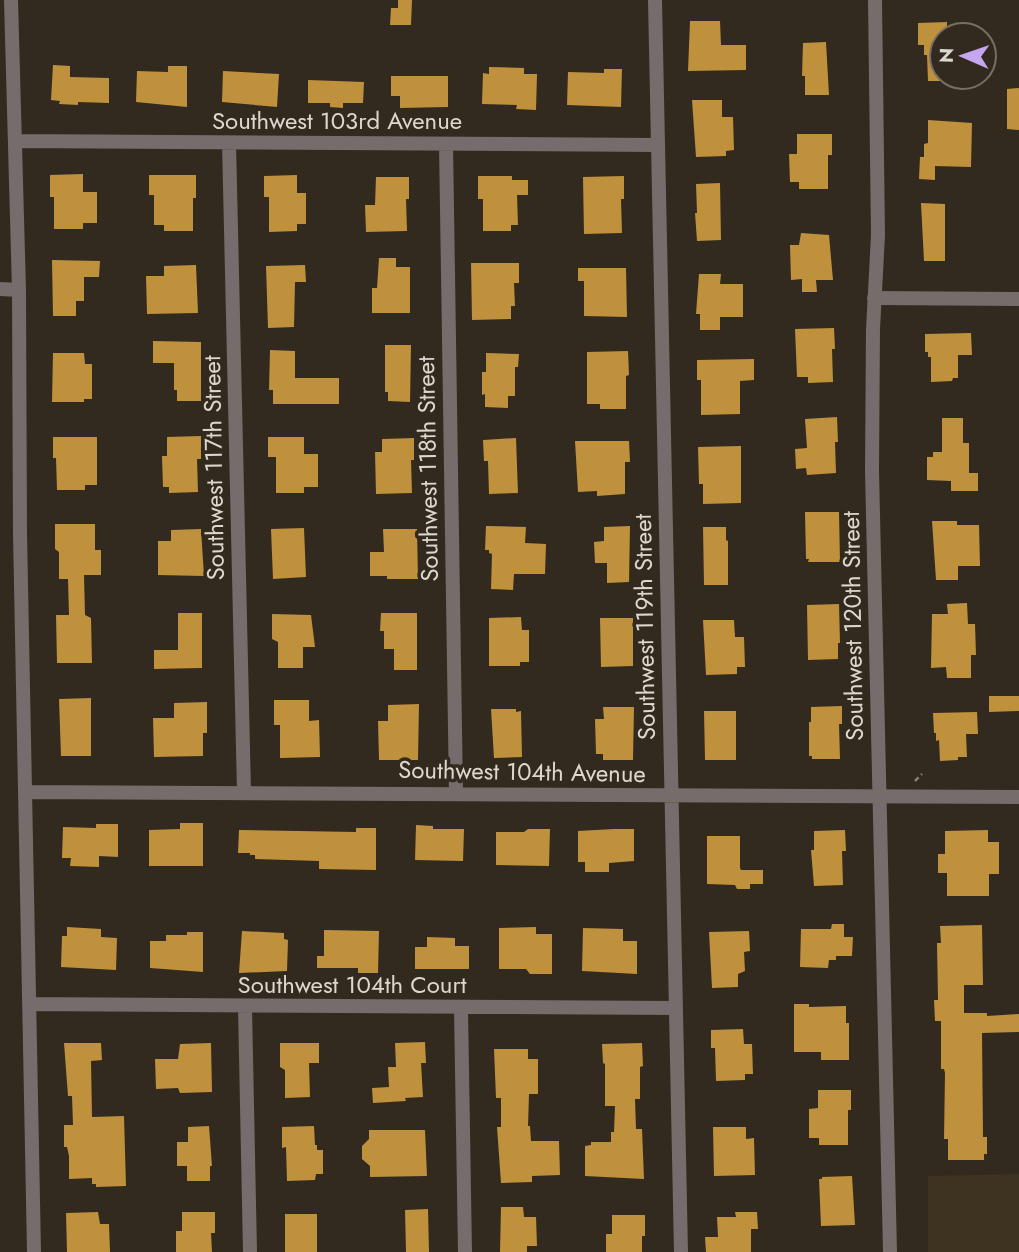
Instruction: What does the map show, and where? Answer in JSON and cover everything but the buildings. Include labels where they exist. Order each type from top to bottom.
[{"type":"street","points":[[11,0],[19,290],[34,1252]]},
{"type":"street","name":"Southwest 119th Street","points":[[655,0],[681,1252]]},
{"type":"street","name":"Southwest 120th Street","points":[[875,0],[878,235],[874,298],[872,471],[890,1252]]},
{"type":"street","name":"Southwest 103rd Avenue","points":[[16,141],[657,145]]},
{"type":"street","name":"Southwest 117th Street","points":[[229,143],[244,792]]},
{"type":"street","name":"Southwest 118th Street","points":[[446,144],[456,794]]},
{"type":"street","points":[[0,289],[19,290]]},
{"type":"street","points":[[874,298],[1019,299]]},
{"type":"street","name":"Southwest 104th Avenue","points":[[25,792],[1019,797]]},
{"type":"street","name":"Southwest 104th Court","points":[[29,1004],[461,1009],[676,1008]]},
{"type":"street","points":[[245,1007],[250,1252]]},
{"type":"street","points":[[461,1009],[465,1252]]},
{"type":"path","points":[[910,785],[922,774]]},
{"type":"shaded area","points":[[1019,1174],[1019,1252],[928,1252],[928,1176]]}]
